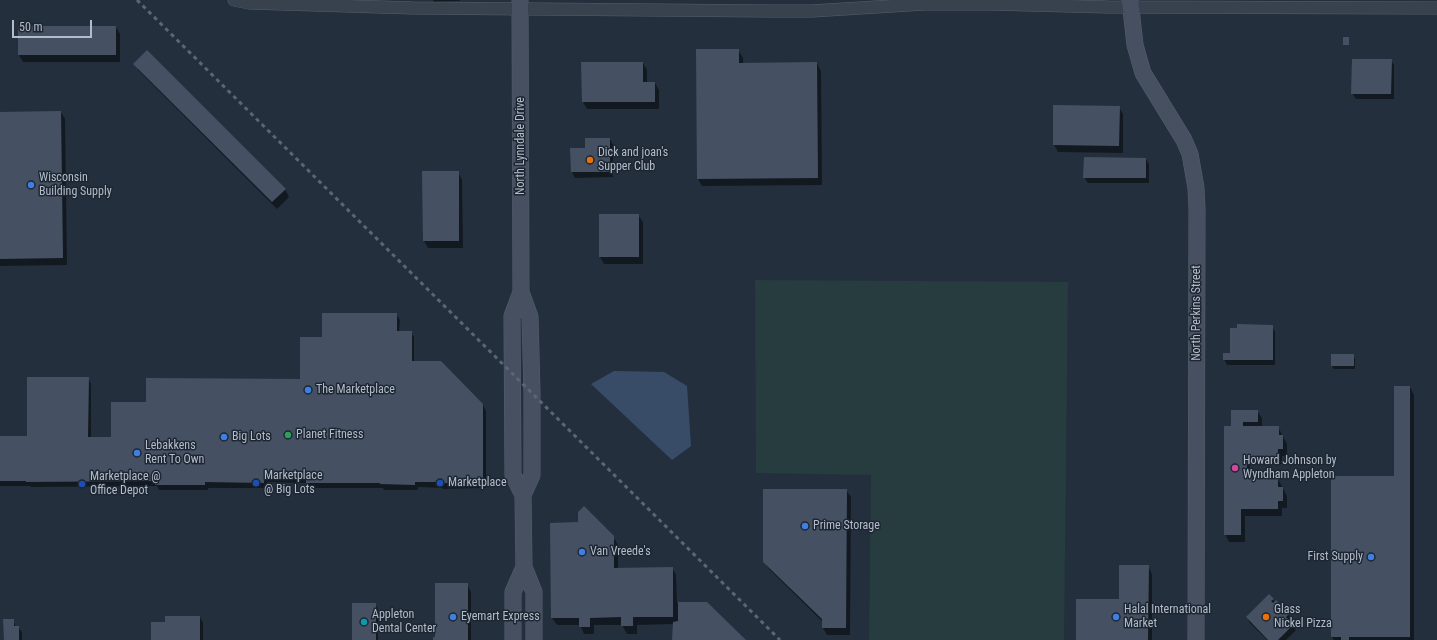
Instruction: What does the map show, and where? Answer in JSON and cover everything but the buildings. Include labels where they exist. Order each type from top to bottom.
[{"type":"main road","name":"North Perkins Street","points":[[1130,3],[1135,45],[1143,73],[1184,140],[1190,154],[1196,188],[1196,640]]},
{"type":"main road","name":"North Lynndale Drive","points":[[520,5],[521,292],[530,317],[532,400],[532,475],[523,496],[524,567],[534,592],[534,640]]},
{"type":"main road","name":"North Lynndale Drive","points":[[513,640],[513,592],[524,567]]},
{"type":"street","points":[[234,0],[258,3],[413,8],[520,5],[812,11],[924,4],[1130,3],[1437,8]]},
{"type":"green space","points":[[755,280],[1068,282],[1064,640],[869,640],[871,475],[756,473]]},
{"type":"water","points":[[614,371],[664,372],[687,386],[691,446],[672,460],[591,384]]},
{"type":"railway","points":[[137,0],[780,640]]},
{"type":"place","name":"Dick and joan's Supper Club","points":[[590,160]]},
{"type":"place","name":"Wisconsin Building Supply","points":[[31,185]]},
{"type":"place","name":"The Marketplace","points":[[308,390]]},
{"type":"place","name":"Planet Fitness","points":[[288,435]]},
{"type":"place","name":"Big Lots","points":[[224,437]]},
{"type":"place","name":"Lebakkens Rent To Own","points":[[137,453]]},
{"type":"place","name":"Howard Johnson by Wyndham Appleton","points":[[1235,468]]},
{"type":"place","name":"Marketplace @ Big Lots","points":[[256,483]]},
{"type":"place","name":"Marketplace","points":[[440,483]]},
{"type":"place","name":"Marketplace @ Office Depot","points":[[82,484]]},
{"type":"place","name":"Prime Storage","points":[[805,526]]},
{"type":"place","name":"Van Vreede's","points":[[582,552]]},
{"type":"place","name":"First Supply","points":[[1371,557]]},
{"type":"place","name":"Eyemart Express","points":[[453,617]]},
{"type":"place","name":"Halal International Market","points":[[1116,617]]},
{"type":"place","name":"Glass Nickel Pizza","points":[[1266,617]]},
{"type":"place","name":"Appleton Dental Center","points":[[364,622]]}]
